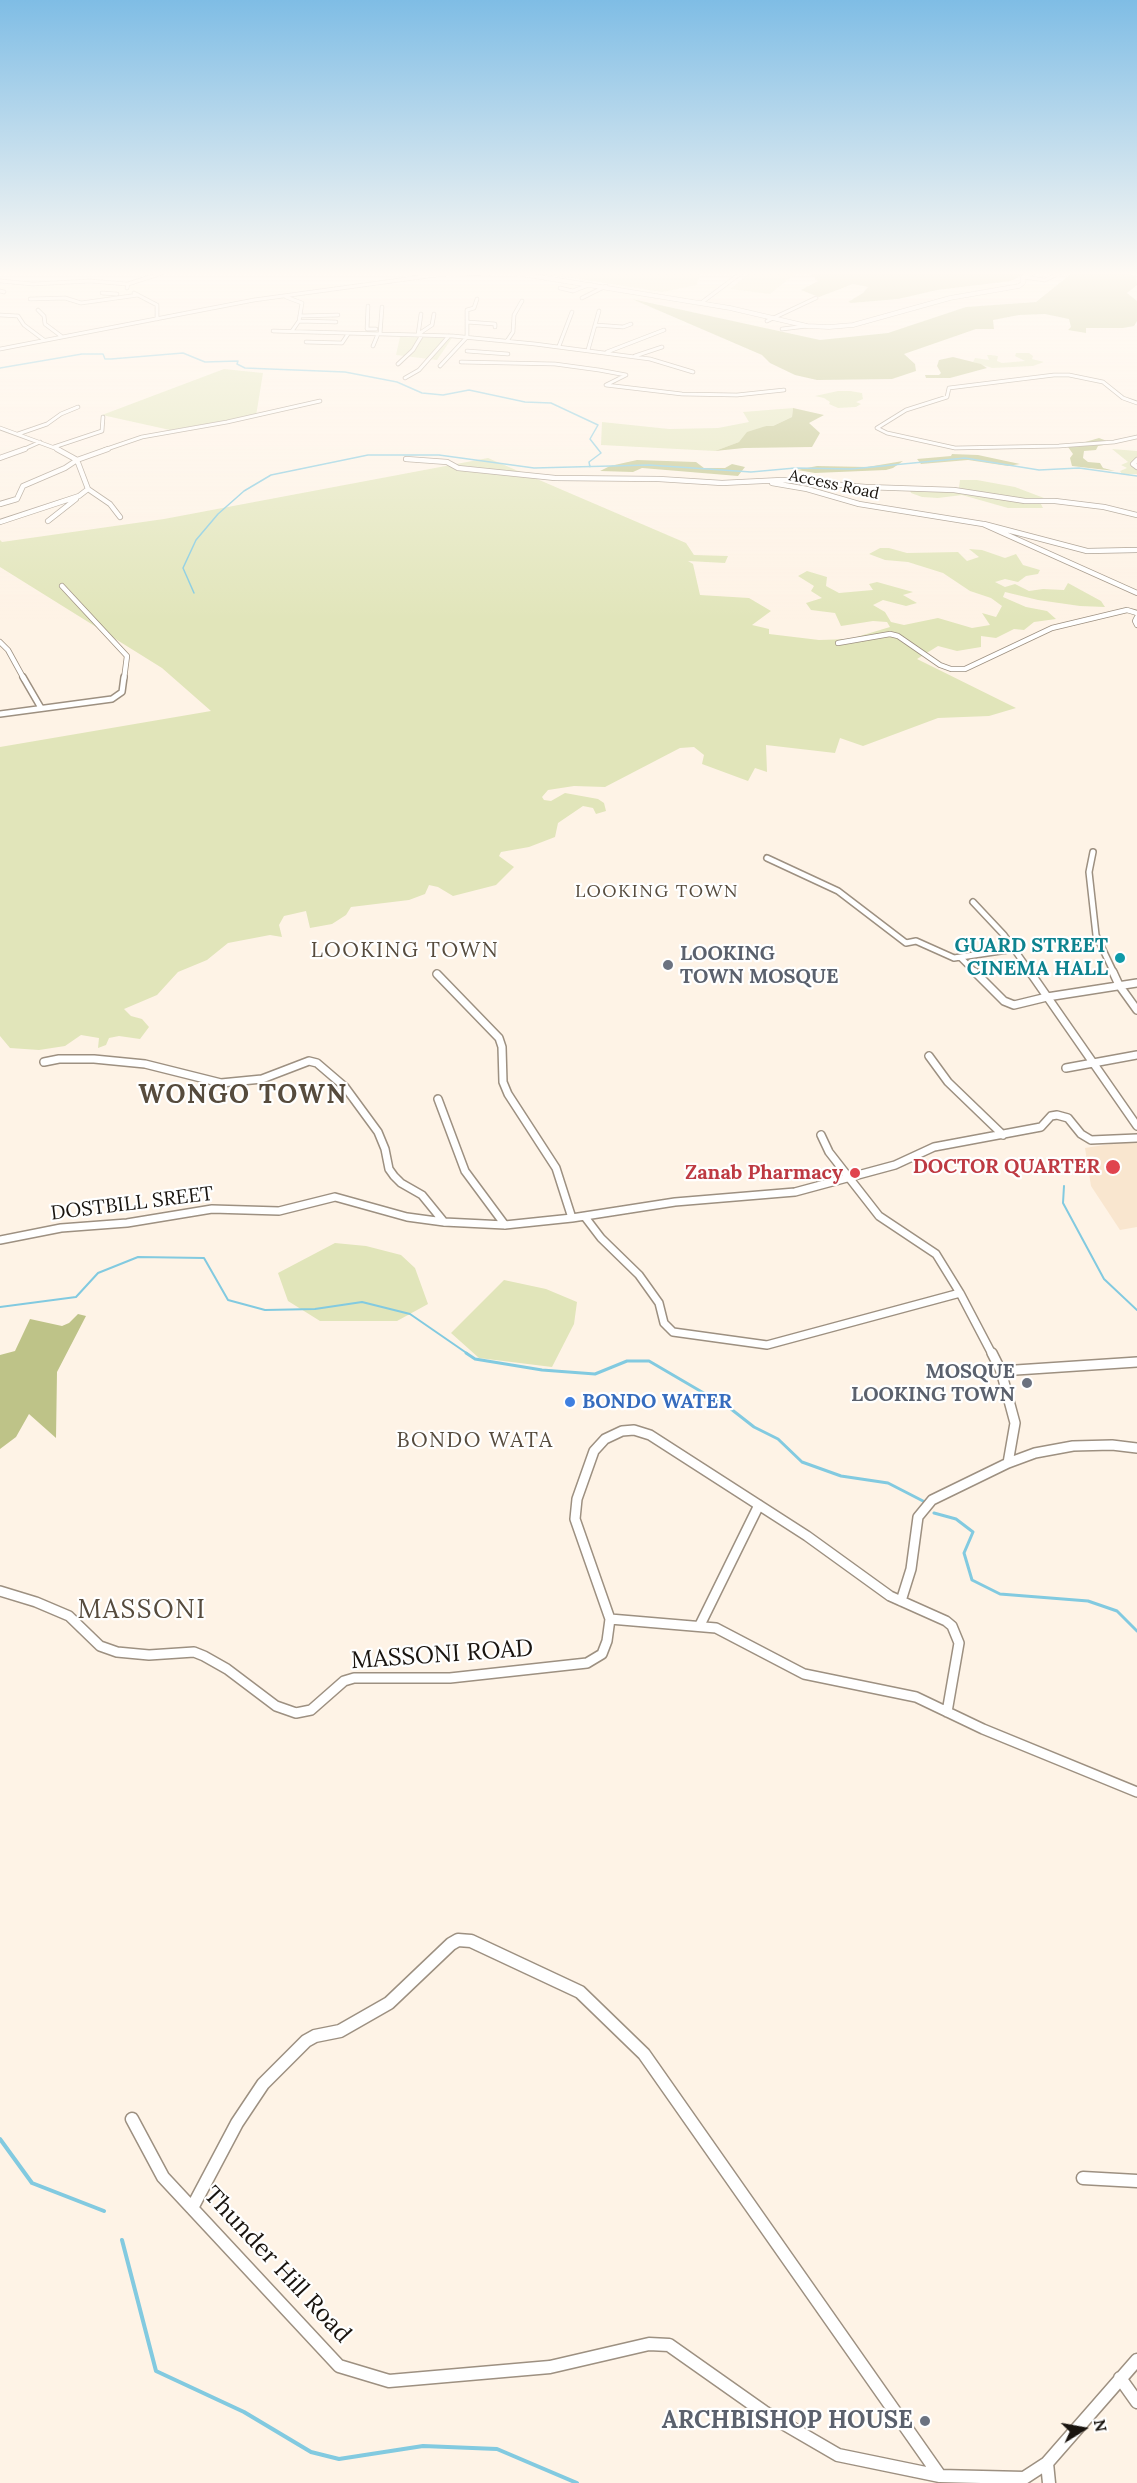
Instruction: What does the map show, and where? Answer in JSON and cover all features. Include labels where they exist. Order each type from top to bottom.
[{"type":"street","points":[[631,389],[725,396],[784,390]]},
{"type":"street","points":[[948,389],[946,397],[914,407],[877,426],[879,430],[955,448],[1065,445],[1114,442],[1137,437]]},
{"type":"street","points":[[1111,389],[1124,398],[1137,403]]},
{"type":"street","points":[[0,504],[17,499],[23,486],[66,468],[77,460],[163,432],[227,422],[320,401]]},
{"type":"street","points":[[18,434],[47,424],[61,414],[78,407]]},
{"type":"street","points":[[54,447],[102,431],[103,417]]},
{"type":"street","points":[[0,428],[54,447],[77,460],[88,489],[110,504],[120,517]]},
{"type":"street","points":[[0,458],[40,442]]},
{"type":"street","points":[[406,459],[447,462],[458,468],[555,478],[659,479],[722,483],[771,482]]},
{"type":"street","points":[[1137,460],[1133,464],[1137,467]]},
{"type":"street","name":"Access Road","points":[[771,482],[782,480],[844,486],[954,490],[1025,501],[1055,501],[1104,507],[1137,514]]},
{"type":"street","name":"Access Road","points":[[771,482],[807,489],[859,504],[983,524],[1137,593]]},
{"type":"street","points":[[48,521],[88,489]]},
{"type":"street","points":[[0,522],[79,496]]},
{"type":"street","points":[[983,524],[996,525],[1087,551],[1137,550]]},
{"type":"street","points":[[0,714],[112,699],[122,692],[127,656],[62,586]]},
{"type":"street","points":[[837,643],[890,634],[898,636],[940,665],[951,669],[965,669],[1052,628],[1127,610],[1137,614],[1135,624],[1137,625]]},
{"type":"street","points":[[0,642],[8,650],[41,708]]},
{"type":"street","points":[[1092,852],[1089,872],[1090,896],[1096,935],[1119,985],[1137,1010]]},
{"type":"street","points":[[767,858],[838,891],[902,941],[908,943],[916,941],[949,957],[961,958],[1014,949]]},
{"type":"street","points":[[973,902],[1004,935],[1137,1126]]},
{"type":"street","points":[[961,958],[1007,1003],[1018,1005],[1047,997],[1137,983]]},
{"type":"street","points":[[437,974],[499,1038],[502,1047],[503,1082],[508,1094],[556,1168],[572,1218]]},
{"type":"street","points":[[1066,1068],[1137,1055]]},
{"type":"street","points":[[929,1056],[948,1082],[1003,1135]]},
{"type":"street","points":[[44,1062],[59,1059],[94,1059],[145,1064],[221,1083],[262,1079],[313,1061],[345,1087],[378,1132],[385,1149],[389,1169],[394,1176],[401,1183],[422,1195],[444,1222]]},
{"type":"street","points":[[438,1099],[465,1171],[505,1225]]},
{"type":"street","name":"DOSTBILL SREET","points":[[0,1240],[51,1230],[127,1223],[212,1209],[279,1211],[335,1197],[408,1217],[444,1222],[505,1225],[585,1217],[675,1202],[795,1192],[895,1165],[934,1148],[1041,1127],[1051,1116],[1057,1114],[1068,1118],[1081,1134],[1091,1140],[1137,1138]]},
{"type":"street","points":[[821,1135],[828,1152],[879,1216],[933,1250],[960,1293],[1001,1371],[1015,1423],[1008,1463]]},
{"type":"street","points":[[585,1217],[601,1238],[639,1275],[659,1302],[664,1323],[673,1332],[767,1345],[960,1293]]},
{"type":"street","points":[[1001,1371],[1137,1362]]},
{"type":"street","name":"MASSONI ROAD","points":[[0,1592],[36,1602],[69,1617],[100,1646],[117,1652],[149,1655],[194,1652],[204,1656],[227,1669],[276,1706],[296,1713],[311,1710],[344,1681],[354,1678],[450,1678],[587,1663],[602,1654],[608,1641],[610,1619],[575,1519],[577,1499],[584,1473],[594,1452],[605,1439],[622,1431],[634,1430],[650,1435],[807,1536],[890,1596],[946,1621],[955,1632],[958,1643],[947,1712]]},
{"type":"street","points":[[900,1601],[910,1569],[918,1517],[932,1500],[1008,1463],[1035,1454],[1073,1446],[1112,1445],[1137,1448]]},
{"type":"street","points":[[700,1625],[759,1505]]},
{"type":"street","points":[[610,1619],[716,1628],[804,1674],[916,1697],[1023,1746],[1137,1792]]},
{"type":"street","points":[[192,2208],[237,2123],[263,2084],[298,2049],[315,2036],[340,2031],[388,2003],[451,1944],[458,1940],[471,1941],[580,1992],[644,2054],[940,2476]]},
{"type":"street","name":"Thunder Hill Road","points":[[132,2119],[163,2177],[339,2366],[388,2381],[550,2367],[649,2344],[669,2345],[764,2412],[838,2455],[940,2476],[1024,2478],[1047,2463],[1137,2360]]},
{"type":"street","points":[[1083,2178],[1137,2181]]},
{"type":"street","points":[[1120,2378],[1137,2402]]},
{"type":"street","points":[[1047,2463],[1049,2483]]},
{"type":"shaded area","name":"DOCTOR QUARTER","points":[[1137,1140],[1137,1227],[1120,1230],[1091,1186],[1085,1148]]},
{"type":"green space","points":[[171,389],[260,389],[256,416],[170,430],[102,415]]},
{"type":"green space","points":[[838,391],[862,393],[863,399],[856,402],[861,404],[856,407],[838,408],[829,404],[830,402],[824,398],[815,396]]},
{"type":"green space","points":[[793,408],[792,417],[773,426],[766,426],[739,442],[715,451],[601,445],[602,422],[669,429],[718,428],[749,422],[743,412]]},
{"type":"green space","points":[[793,408],[824,415],[809,423],[820,433],[812,447],[744,448],[715,451],[739,442],[747,432],[773,426],[792,417]]},
{"type":"green space","points":[[1099,438],[1107,441],[1104,445],[1098,446],[1096,450],[1084,451],[1083,458],[1088,462],[1100,463],[1103,468],[1115,471],[1072,466],[1070,458],[1073,454],[1068,447]]},
{"type":"green space","points":[[1112,449],[1137,451],[1137,474],[1122,474],[1120,471],[1127,468],[1121,465],[1128,462]]},
{"type":"green space","points":[[952,454],[978,455],[1020,464],[1008,466],[968,460],[921,464],[917,459],[951,456]]},
{"type":"green space","points":[[488,458],[686,543],[694,555],[728,556],[725,563],[688,561],[693,564],[700,595],[749,598],[771,611],[752,625],[769,629],[769,634],[819,640],[850,639],[890,627],[887,622],[873,621],[841,626],[835,613],[811,610],[806,603],[822,598],[811,591],[814,586],[798,576],[807,571],[827,577],[826,586],[839,593],[873,590],[869,584],[877,582],[913,592],[903,595],[917,603],[906,606],[883,600],[873,605],[885,612],[891,622],[904,625],[938,618],[972,628],[990,625],[982,613],[996,617],[1002,606],[991,598],[970,591],[943,573],[908,562],[885,560],[869,554],[880,548],[907,553],[958,552],[967,561],[979,557],[969,549],[982,550],[1005,558],[1016,554],[1023,565],[1040,570],[1038,574],[1026,576],[1018,582],[1005,579],[995,582],[1005,587],[1015,584],[1029,591],[1064,590],[1068,583],[1101,601],[1105,607],[1038,600],[1005,592],[1003,597],[1026,607],[1047,611],[1056,619],[1034,622],[1024,630],[1014,629],[996,638],[981,636],[981,647],[957,651],[938,646],[917,659],[1016,708],[989,716],[938,718],[863,746],[840,738],[835,753],[766,745],[767,772],[755,768],[748,781],[702,764],[704,755],[694,747],[680,748],[605,787],[574,786],[548,790],[542,797],[544,800],[551,801],[565,793],[598,799],[604,803],[606,811],[596,814],[593,808],[583,806],[558,823],[555,837],[529,847],[501,852],[499,856],[514,867],[496,885],[453,896],[438,887],[429,885],[425,894],[409,900],[351,907],[346,915],[332,924],[310,928],[306,911],[284,916],[279,925],[282,937],[270,935],[228,943],[207,960],[178,972],[157,995],[124,1009],[131,1016],[142,1019],[149,1027],[140,1039],[119,1036],[109,1038],[106,1045],[98,1048],[99,1038],[81,1035],[65,1046],[39,1050],[10,1048],[0,1036],[0,747],[211,711],[162,668],[0,567],[0,540],[2,542],[164,519]]},
{"type":"green space","points":[[637,460],[696,462],[704,468],[725,468],[732,464],[745,467],[738,476],[642,468],[633,472],[600,471],[610,466]]},
{"type":"green space","points":[[903,461],[886,470],[815,473],[797,470],[817,466],[867,467]]},
{"type":"green space","points":[[960,480],[977,480],[1015,487],[1044,498],[1040,502],[1043,508],[1008,508],[962,495],[922,497],[911,493],[909,487],[959,488]]},
{"type":"green space","points":[[335,1243],[366,1246],[401,1255],[415,1268],[428,1304],[397,1321],[320,1321],[288,1301],[278,1273]]},
{"type":"green space","points":[[504,1280],[546,1289],[577,1302],[574,1324],[552,1367],[479,1358],[451,1333]]},
{"type":"green space","points":[[78,1314],[86,1316],[57,1372],[56,1438],[29,1414],[16,1437],[0,1449],[0,1355],[15,1351],[30,1319],[62,1326]]},
{"type":"waterway","points":[[413,389],[422,393],[443,395],[469,390],[525,402],[551,403],[598,425],[590,439],[601,453],[589,462],[590,467]]},
{"type":"waterway","points":[[194,593],[183,568],[196,540],[218,514],[244,491],[271,475],[368,455],[439,455],[534,468],[590,467]]},
{"type":"waterway","points":[[590,467],[649,465],[751,472],[795,468],[851,469],[965,458],[1039,470],[1079,468],[1137,476]]},
{"type":"waterway","points":[[1064,1186],[1063,1203],[1104,1279],[1137,1310]]},
{"type":"waterway","points":[[0,1307],[76,1297],[98,1273],[138,1257],[204,1258],[228,1300],[265,1310],[315,1309],[362,1302],[410,1314],[468,1354]]},
{"type":"waterway","points":[[466,1353],[475,1359],[542,1370],[595,1374],[627,1361],[649,1361],[731,1409],[754,1427],[778,1439],[802,1462],[841,1476],[888,1483],[923,1501]]},
{"type":"waterway","points":[[934,1513],[956,1519],[973,1532],[964,1553],[972,1580],[1000,1594],[1088,1601],[1117,1611],[1137,1631]]},
{"type":"waterway","points":[[0,2139],[32,2183],[104,2211]]},
{"type":"waterway","points":[[122,2240],[156,2371],[244,2412],[311,2452],[339,2459],[423,2446],[497,2449],[577,2483]]},
{"type":"place","name":"GUARD STREET CINEMA HALL","points":[[1120,958]]},
{"type":"place","name":"LOOKING TOWN MOSQUE","points":[[668,965]]},
{"type":"place","name":"DOCTOR QUARTER","points":[[1113,1167]]},
{"type":"place","name":"Zanab Pharmacy","points":[[855,1173]]},
{"type":"place","name":"MOSQUE LOOKING TOWN","points":[[1027,1383]]},
{"type":"place","name":"BONDO WATER","points":[[570,1402]]},
{"type":"place","name":"ARCHBISHOP HOUSE","points":[[925,2421]]},
{"type":"district","name":"LOOKING TOWN","points":[[657,892]]},
{"type":"district","name":"LOOKING TOWN","points":[[405,951]]},
{"type":"district","name":"WONGO TOWN","points":[[243,1096]]},
{"type":"district","name":"BONDO WATA","points":[[475,1441]]},
{"type":"district","name":"MASSONI","points":[[142,1611]]}]
